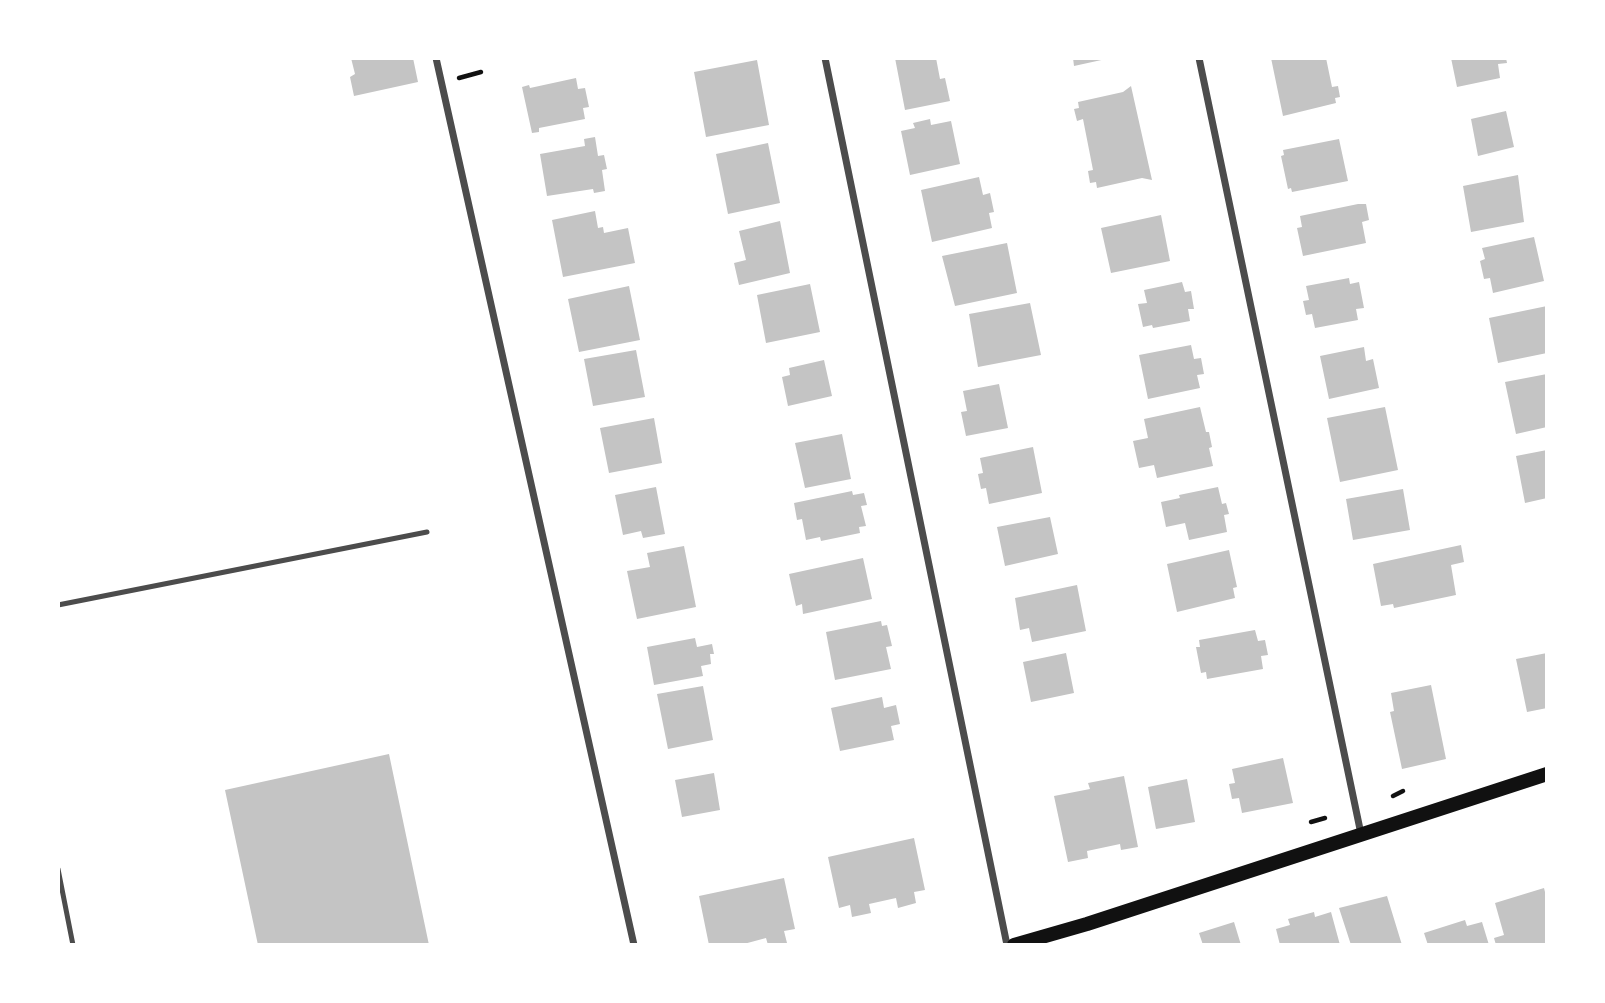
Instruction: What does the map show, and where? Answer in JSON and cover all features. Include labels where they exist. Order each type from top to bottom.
[{"type":"main road","points":[[1014,945],[1087,924],[1547,774]]},
{"type":"street","points":[[436,58],[634,945]]},
{"type":"street","points":[[825,58],[1007,945]]},
{"type":"street","points":[[1199,58],[1361,834]]},
{"type":"lane","points":[[58,605],[427,532]]},
{"type":"lane","points":[[58,869],[73,945]]},
{"type":"path","points":[[1393,796],[1402,792]]},
{"type":"path","points":[[1311,822],[1325,818]]},
{"type":"building","points":[[351,58],[413,58],[418,82],[354,96],[350,77],[355,74]]},
{"type":"building","points":[[895,58],[936,58],[940,79],[945,78],[950,101],[905,110]]},
{"type":"building","points":[[1073,58],[1106,58],[1106,59],[1074,66]]},
{"type":"building","points":[[1271,58],[1326,58],[1332,87],[1338,86],[1340,97],[1335,98],[1336,103],[1283,116]]},
{"type":"building","points":[[1451,58],[1506,58],[1507,63],[1498,64],[1500,78],[1457,87]]},
{"type":"building","points":[[757,60],[769,125],[706,137],[694,72]]},
{"type":"building","points":[[576,78],[578,89],[585,88],[589,107],[583,108],[585,119],[539,128],[539,132],[532,133],[522,87],[529,85],[530,88]]},
{"type":"building","points":[[1131,86],[1152,180],[1142,178],[1097,188],[1096,182],[1090,183],[1088,171],[1093,170],[1083,119],[1077,121],[1074,109],[1079,108],[1078,102],[1123,92]]},
{"type":"building","points":[[1506,111],[1514,147],[1478,156],[1471,119]]},
{"type":"building","points":[[930,119],[931,125],[951,121],[960,164],[910,175],[901,131],[915,128],[913,123]]},
{"type":"building","points":[[595,137],[598,156],[604,155],[607,169],[602,170],[605,191],[594,193],[593,189],[547,196],[540,154],[585,146],[584,139]]},
{"type":"building","points":[[1339,139],[1348,181],[1292,192],[1291,188],[1288,189],[1281,156],[1284,155],[1283,150]]},
{"type":"building","points":[[768,143],[780,203],[728,214],[716,154]]},
{"type":"building","points":[[1518,175],[1524,222],[1471,232],[1463,186]]},
{"type":"building","points":[[979,177],[983,195],[990,193],[994,212],[989,213],[992,228],[932,242],[921,190]]},
{"type":"building","points":[[1366,204],[1369,220],[1362,222],[1366,243],[1303,256],[1297,228],[1302,227],[1300,216]]},
{"type":"building","points":[[595,211],[598,228],[603,227],[604,233],[628,228],[635,263],[563,277],[552,220]]},
{"type":"building","points":[[1161,215],[1170,261],[1111,273],[1101,228]]},
{"type":"building","points":[[780,221],[790,273],[739,285],[734,263],[746,260],[739,231]]},
{"type":"building","points":[[1534,237],[1544,281],[1493,293],[1490,278],[1484,279],[1480,261],[1485,259],[1482,248]]},
{"type":"building","points":[[1007,243],[1017,293],[955,306],[942,256]]},
{"type":"building","points":[[1349,278],[1350,284],[1359,282],[1364,308],[1356,309],[1358,320],[1315,328],[1312,314],[1306,315],[1303,301],[1309,300],[1306,286]]},
{"type":"building","points":[[1182,282],[1185,292],[1191,291],[1194,309],[1188,309],[1190,321],[1153,328],[1152,325],[1143,327],[1138,304],[1147,303],[1144,290]]},
{"type":"building","points":[[810,284],[820,332],[766,343],[757,295]]},
{"type":"building","points":[[629,286],[640,340],[579,352],[568,299]]},
{"type":"building","points":[[1030,303],[1041,355],[978,367],[969,314]]},
{"type":"building","points":[[1547,306],[1547,353],[1498,363],[1489,318]]},
{"type":"building","points":[[1191,345],[1194,359],[1201,358],[1204,374],[1197,375],[1200,388],[1148,399],[1139,355]]},
{"type":"building","points":[[1364,347],[1366,361],[1373,359],[1379,388],[1329,399],[1320,356]]},
{"type":"building","points":[[636,350],[645,397],[593,406],[584,359]]},
{"type":"building","points":[[824,360],[832,396],[788,406],[782,377],[790,375],[789,368]]},
{"type":"building","points":[[1547,374],[1547,427],[1516,434],[1505,382]]},
{"type":"building","points":[[999,384],[1008,428],[966,436],[961,412],[967,411],[963,391]]},
{"type":"building","points":[[1200,407],[1206,432],[1209,432],[1213,466],[1157,478],[1154,465],[1139,468],[1133,441],[1148,438],[1144,419]]},
{"type":"building","points":[[1385,407],[1398,470],[1340,482],[1327,418]]},
{"type":"building","points":[[654,418],[662,463],[609,473],[600,428]]},
{"type":"building","points":[[842,434],[851,479],[805,488],[795,443]]},
{"type":"building","points":[[1033,447],[1042,493],[989,504],[986,488],[981,489],[978,474],[983,473],[980,458]]},
{"type":"building","points":[[1547,450],[1547,498],[1525,503],[1516,456]]},
{"type":"building","points":[[656,487],[665,534],[643,538],[641,531],[623,535],[615,495]]},
{"type":"building","points":[[1218,487],[1222,504],[1226,503],[1229,514],[1224,515],[1227,532],[1189,540],[1185,523],[1166,527],[1161,502],[1180,498],[1179,495]]},
{"type":"building","points":[[1403,489],[1410,530],[1353,540],[1346,499]]},
{"type":"building","points":[[852,491],[853,495],[864,493],[867,505],[861,506],[866,526],[859,527],[860,533],[821,541],[820,537],[806,540],[802,519],[797,520],[794,503]]},
{"type":"building","points":[[1050,517],[1058,554],[1005,566],[997,527]]},
{"type":"building","points":[[1461,545],[1464,562],[1451,565],[1456,595],[1394,608],[1393,604],[1381,606],[1373,564]]},
{"type":"building","points":[[684,546],[696,607],[637,619],[627,571],[650,567],[647,553]]},
{"type":"building","points":[[1229,550],[1237,587],[1233,588],[1235,598],[1177,612],[1167,564]]},
{"type":"building","points":[[863,558],[872,599],[803,614],[802,604],[796,606],[789,574]]},
{"type":"building","points":[[1077,585],[1086,631],[1032,642],[1029,628],[1020,630],[1015,598]]},
{"type":"building","points":[[881,621],[882,626],[887,625],[892,646],[886,647],[891,669],[835,680],[826,632]]},
{"type":"building","points":[[1255,630],[1258,641],[1265,640],[1268,655],[1261,656],[1263,669],[1207,679],[1206,672],[1201,673],[1196,647],[1200,647],[1199,640]]},
{"type":"building","points":[[695,638],[697,647],[712,644],[714,654],[710,654],[711,664],[701,666],[703,676],[654,685],[647,647]]},
{"type":"building","points":[[1066,653],[1074,693],[1031,702],[1023,662]]},
{"type":"building","points":[[1547,653],[1547,708],[1527,712],[1516,659]]},
{"type":"building","points":[[1431,685],[1446,759],[1402,769],[1390,712],[1394,711],[1391,693]]},
{"type":"building","points":[[703,686],[713,740],[668,749],[657,694]]},
{"type":"building","points":[[882,697],[884,708],[896,705],[900,724],[891,726],[894,740],[840,751],[831,708]]},
{"type":"building","points":[[389,754],[429,945],[258,945],[225,790]]},
{"type":"building","points":[[1283,758],[1293,803],[1242,813],[1239,798],[1232,799],[1229,784],[1235,783],[1232,769]]},
{"type":"building","points":[[714,773],[720,810],[682,817],[675,780]]},
{"type":"building","points":[[1124,776],[1138,847],[1121,850],[1120,844],[1087,851],[1088,858],[1068,862],[1054,796],[1090,789],[1088,783]]},
{"type":"building","points":[[1187,779],[1195,822],[1156,829],[1148,787]]},
{"type":"building","points":[[914,838],[925,890],[914,892],[916,903],[898,908],[896,898],[869,904],[871,913],[852,917],[850,905],[839,908],[828,857]]},
{"type":"building","points":[[784,878],[795,929],[784,931],[787,943],[768,945],[766,938],[740,945],[709,945],[699,896]]},
{"type":"building","points":[[1544,888],[1547,900],[1547,943],[1496,945],[1494,938],[1504,935],[1495,903]]},
{"type":"building","points":[[1387,896],[1402,945],[1351,945],[1339,908]]},
{"type":"building","points":[[1314,912],[1315,917],[1331,912],[1340,945],[1280,945],[1276,929],[1290,925],[1288,919]]},
{"type":"building","points":[[1465,920],[1467,926],[1482,922],[1489,945],[1428,945],[1424,933]]},
{"type":"building","points":[[1234,922],[1241,945],[1203,945],[1199,933]]}]
